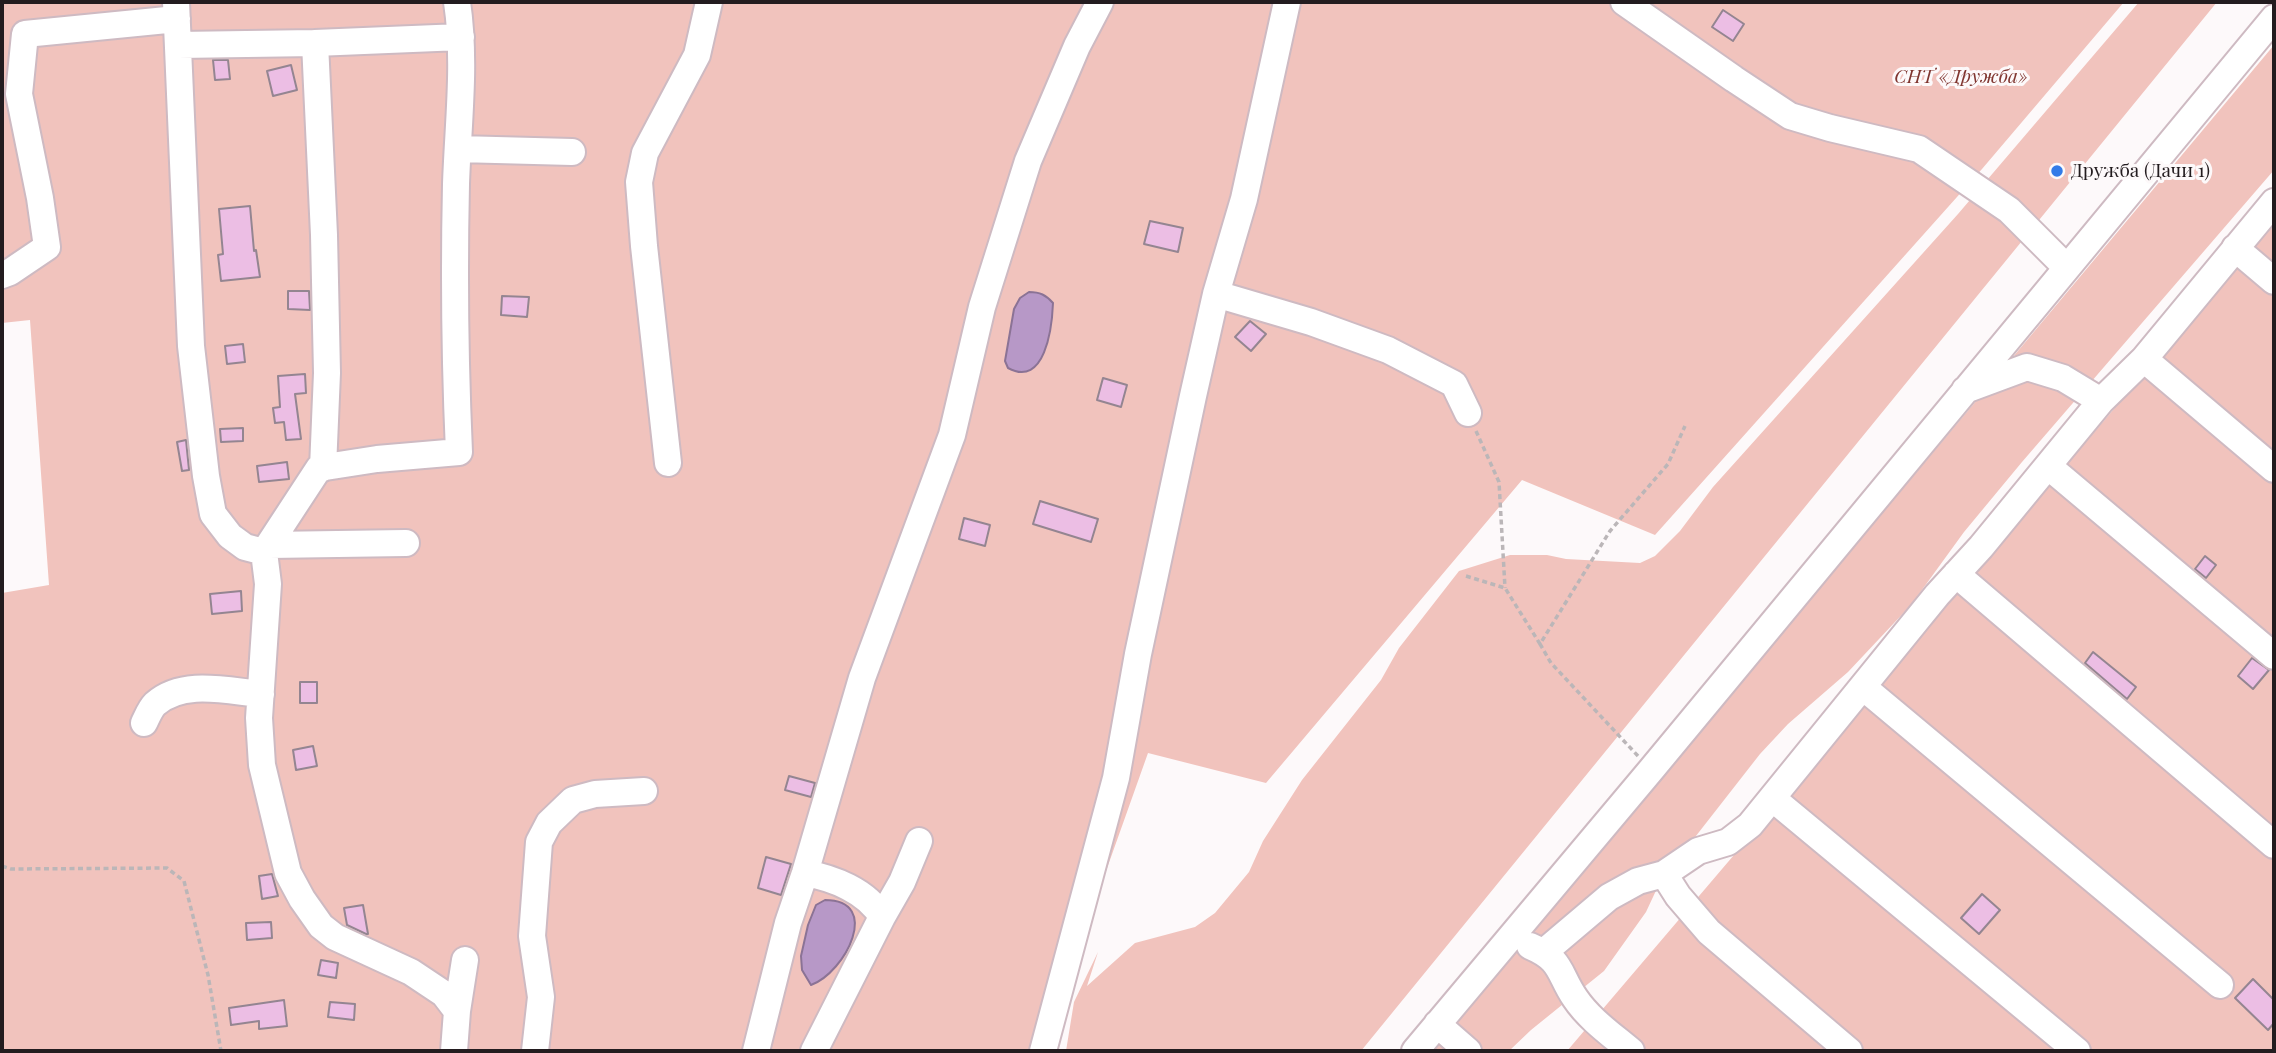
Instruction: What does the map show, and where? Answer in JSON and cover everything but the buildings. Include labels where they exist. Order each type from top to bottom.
[{"type":"street","points":[[457,2],[461,37],[455,366],[459,452],[377,458],[319,468],[266,549],[268,610],[259,718],[262,765],[288,873],[302,899],[321,926],[335,937],[411,972],[444,994],[457,1011]]},
{"type":"street","points":[[668,463],[639,182],[645,153],[697,55],[709,2]]},
{"type":"street","points":[[1077,46],[1082,2]]},
{"type":"street","points":[[756,1051],[788,923],[862,678],[952,435],[982,307],[1028,161],[1077,46],[1100,2]]},
{"type":"street","points":[[1043,1051],[1116,778],[1138,654],[1192,396],[1216,294],[1244,199],[1287,2]]},
{"type":"street","points":[[1624,2],[1790,116],[1919,149],[2009,210],[2066,267]]},
{"type":"street","points":[[1415,1051],[2274,18]]},
{"type":"street","points":[[2,275],[47,247],[19,94],[25,34],[177,22],[315,43],[461,37]]},
{"type":"street","points":[[177,22],[191,346],[206,477],[213,514],[230,536],[245,547],[266,549],[406,542]]},
{"type":"street","points":[[315,43],[327,373],[323,468]]},
{"type":"street","points":[[458,149],[572,152]]},
{"type":"street","points":[[1544,952],[1609,897],[1638,881],[1664,874],[1698,851],[1728,842],[1750,825],[2101,401],[2144,359],[2274,202]]},
{"type":"street","points":[[2235,248],[2274,281]]},
{"type":"street","points":[[1216,294],[1311,322],[1388,350],[1454,384],[1468,413]]},
{"type":"street","points":[[2144,359],[2274,469]]},
{"type":"street","points":[[1964,390],[2027,367],[2063,377],[2101,401]]},
{"type":"street","points":[[2048,466],[2274,656]]},
{"type":"street","points":[[1956,574],[2274,845]]},
{"type":"street","points":[[1863,687],[2220,985]]},
{"type":"street","points":[[144,723],[152,706],[171,692],[188,689],[261,694]]},
{"type":"street","points":[[535,1051],[541,997],[532,936],[539,842],[549,823],[573,800],[596,794],[644,791]]},
{"type":"street","points":[[1772,798],[2077,1051]]},
{"type":"street","points":[[814,1051],[902,882],[919,841]]},
{"type":"street","points":[[804,873],[824,876],[853,890],[875,906],[882,917]]},
{"type":"street","points":[[1664,874],[1678,896],[1709,932],[1849,1051]]},
{"type":"street","points":[[1509,938],[1544,952],[1560,968],[1576,999],[1598,1024],[1631,1051]]},
{"type":"street","points":[[454,1051],[465,960]]},
{"type":"street","points":[[1437,1024],[1468,1051]]},
{"type":"path","points":[[1468,413],[1499,482],[1505,588],[1550,663],[1651,770]]},
{"type":"path","points":[[1540,644],[1610,531],[1668,464],[1685,426]]},
{"type":"path","points":[[1466,576],[1505,588]]},
{"type":"path","points":[[2,866],[11,869],[167,868],[184,881],[208,975],[221,1051]]},
{"type":"green space","name":"СНТ «Дружба»","points":[[2,2],[2124,2],[1982,169],[1655,535],[1522,480],[1266,783],[1148,753],[1042,1051],[2,1051],[2,593],[49,585],[30,320],[2,323]]},
{"type":"green space","points":[[2139,2],[2217,2],[1361,1051],[1066,1051],[1074,1002],[1098,952],[1087,986],[1135,943],[1195,927],[1215,913],[1249,872],[1263,841],[1302,780],[1381,680],[1399,648],[1459,571],[1510,555],[1547,555],[1566,559],[1640,563],[1655,556],[1680,531],[1713,487],[1958,214]]},
{"type":"green space","points":[[2274,45],[2274,170],[2022,462],[1964,532],[1911,605],[1848,672],[1788,724],[1760,754],[1660,882],[1646,912],[1604,971],[1509,1051],[1432,1051]]},
{"type":"green space","points":[[2274,221],[2274,1047],[2271,1051],[1567,1051]]},
{"type":"shaded area","points":[[1029,292],[1040,293],[1050,300],[1053,303],[1052,314],[1044,352],[1030,370],[1021,372],[1008,368],[1005,361],[1014,309],[1020,298]]},
{"type":"shaded area","points":[[825,900],[842,903],[852,911],[855,923],[846,952],[824,978],[811,985],[802,970],[801,956],[816,905]]},
{"type":"place","name":"Дружба (Дачи 1)","points":[[2057,171]]}]
